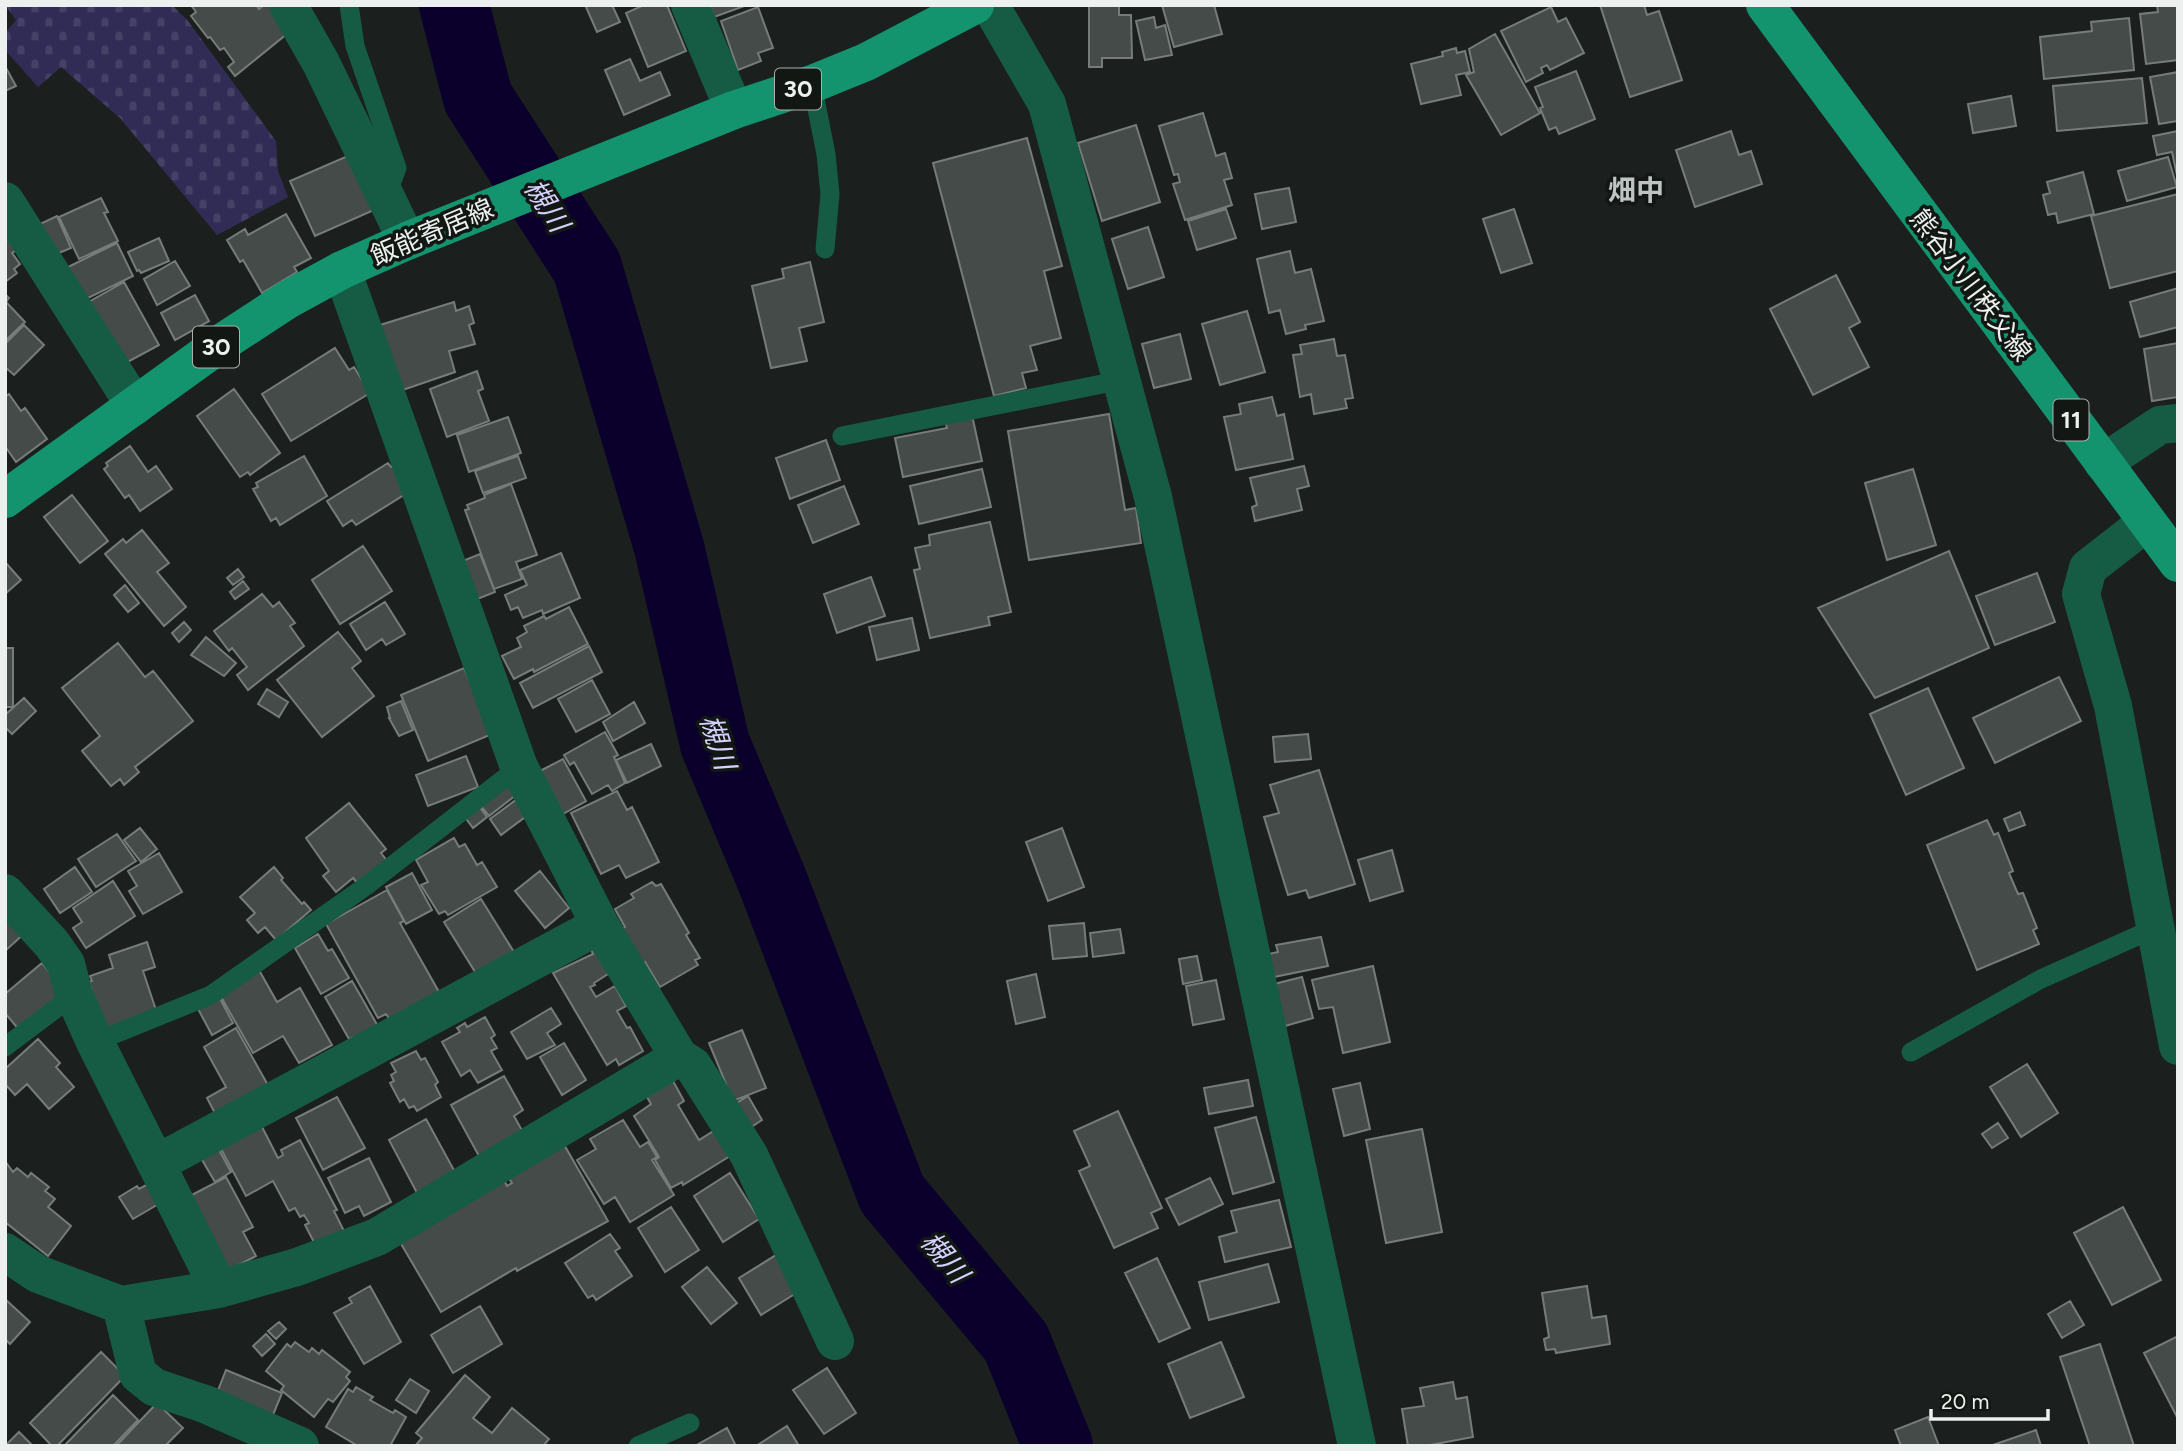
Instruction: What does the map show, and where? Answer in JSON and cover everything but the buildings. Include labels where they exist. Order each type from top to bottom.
[{"type":"main road","name":"飯能寄居線","points":[[5,499],[231,337],[287,300],[342,270],[407,241],[734,110],[812,85],[866,62],[975,5]]},
{"type":"main road","name":"熊谷小川秩父線","points":[[1765,5],[2178,563]]},
{"type":"street","points":[[288,5],[321,63],[407,241]]},
{"type":"street","points":[[690,5],[734,110]]},
{"type":"street","points":[[990,5],[1047,104],[1159,524],[1357,1446]]},
{"type":"street","points":[[5,201],[135,406]]},
{"type":"street","points":[[342,270],[519,767],[600,925],[679,1057],[693,1066],[749,1155],[835,1341]]},
{"type":"street","points":[[2103,463],[2160,425],[2178,423]]},
{"type":"street","points":[[2147,522],[2088,568],[2081,594],[2113,706],[2178,1046]]},
{"type":"street","points":[[5,893],[52,944],[66,964],[74,995],[94,1042],[219,1289]]},
{"type":"street","points":[[156,1164],[600,925]]},
{"type":"street","points":[[5,1252],[38,1273],[121,1305],[219,1289],[297,1267],[377,1237],[679,1057]]},
{"type":"street","points":[[121,1305],[138,1374],[153,1387],[205,1404],[300,1446]]},
{"type":"lane","points":[[349,5],[355,46],[397,168],[386,197]]},
{"type":"lane","points":[[812,85],[826,154],[830,194],[825,249]]},
{"type":"lane","points":[[842,436],[1122,380]]},
{"type":"lane","points":[[94,1042],[211,995],[366,886],[519,767]]},
{"type":"lane","points":[[1911,1052],[2041,979],[2155,929]]},
{"type":"lane","points":[[5,1047],[74,995]]},
{"type":"lane","points":[[638,1446],[691,1423]]},
{"type":"green space","points":[[5,5],[172,5],[188,21],[276,141],[278,171],[288,197],[217,235],[120,118],[61,67],[38,87],[5,50],[5,33],[16,20]]},
{"type":"waterway","name":"槻川","points":[[454,5],[478,98],[587,267],[669,547],[715,744],[772,880],[892,1194],[1016,1342],[1058,1446]]},
{"type":"district","name":"畑中","points":[[1636,190]]}]
